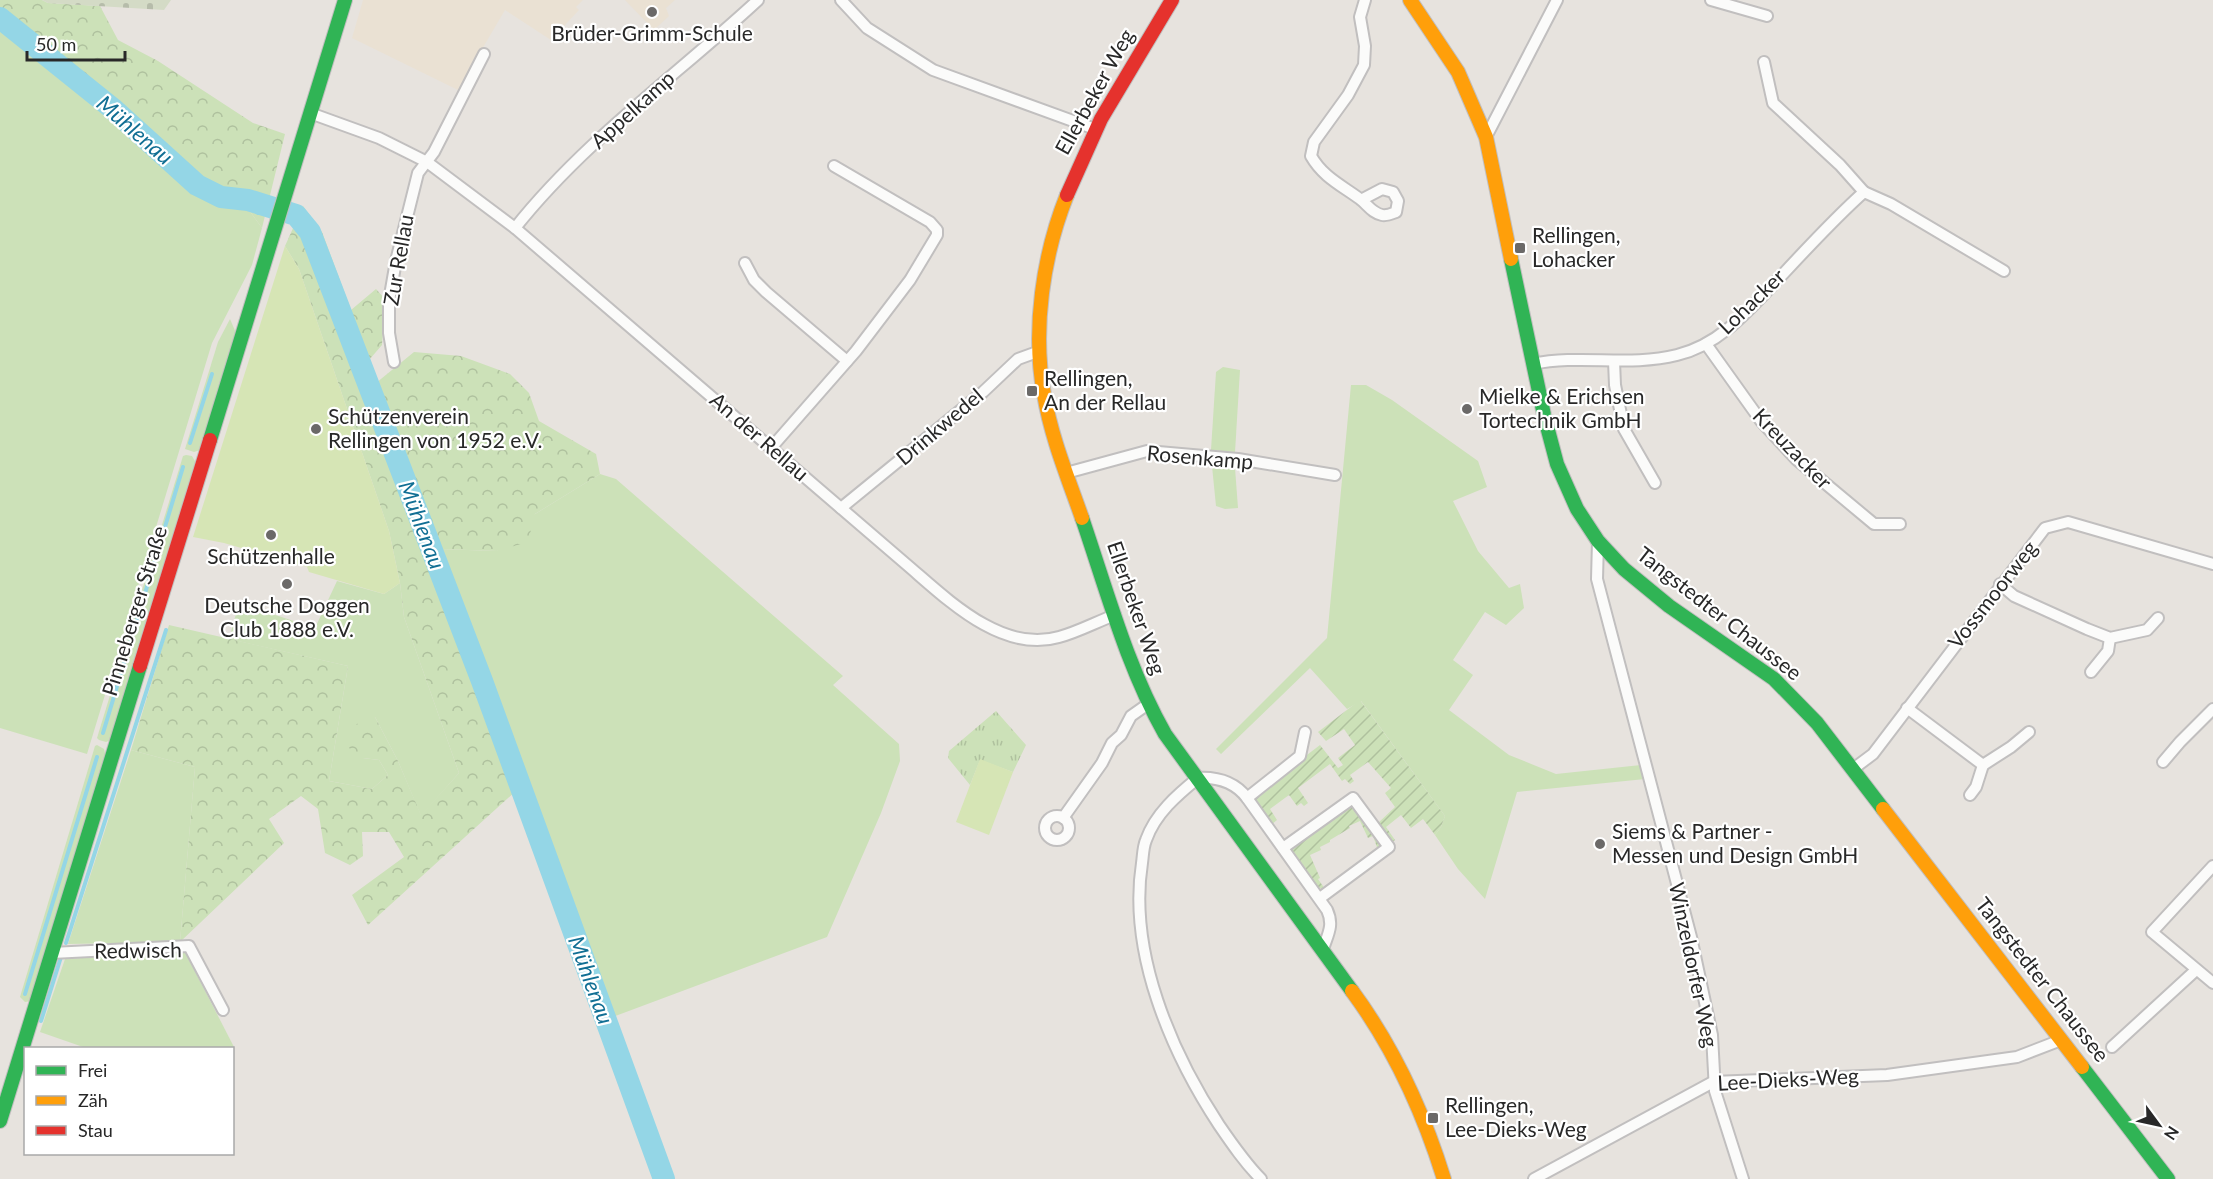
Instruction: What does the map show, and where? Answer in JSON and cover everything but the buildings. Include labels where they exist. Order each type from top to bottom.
[{"type":"main road","name":"Pinneberger Straße","points":[[0,1120],[345,0]]},
{"type":"main road","name":"Ellerbeker Weg","points":[[1172,0],[1095,129],[1063,204],[1043,284],[1040,351],[1044,394],[1066,473],[1134,673],[1148,704],[1165,734],[1376,1024],[1404,1072],[1426,1123],[1444,1179]]},
{"type":"main road","name":"Tangstedter Chaussee","points":[[1410,0],[1458,72],[1486,136],[1549,434],[1566,488],[1598,541],[1624,569],[1646,588],[1774,679],[1817,723],[2168,1179]]},
{"type":"street","name":"Appelkamp","points":[[515,228],[534,204],[582,156],[758,0]]},
{"type":"street","points":[[841,0],[867,28],[933,70],[1095,129]]},
{"type":"street","points":[[1361,200],[1334,183],[1318,169],[1311,156],[1314,142],[1348,95],[1364,65],[1365,46],[1360,17],[1365,0]]},
{"type":"street","points":[[1486,136],[1557,0]]},
{"type":"street","points":[[1711,0],[1767,16]]},
{"type":"street","points":[[427,162],[484,54]]},
{"type":"street","points":[[1764,62],[1773,103],[1840,165],[1864,192],[1891,204],[2004,272]]},
{"type":"street","name":"An der Rellau","points":[[310,113],[379,138],[427,162],[515,228],[949,600],[996,631],[1022,639],[1058,638],[1115,615]]},
{"type":"street","name":"Zur Rellau","points":[[394,362],[389,333],[389,301],[418,173],[427,162]]},
{"type":"street","points":[[771,448],[847,361],[910,280],[938,235],[930,222],[834,166]]},
{"type":"street","name":"Lohacker","points":[[1533,364],[1567,359],[1651,360],[1679,355],[1706,344],[1744,315],[1864,192]]},
{"type":"street","points":[[745,263],[754,280],[766,292],[847,361]]},
{"type":"street","name":"Kreuzacker","points":[[1706,344],[1761,421],[1796,459],[1874,524],[1900,524]]},
{"type":"street","name":"Drinkwedel","points":[[841,508],[983,392],[1018,359],[1040,351]]},
{"type":"street","points":[[1614,361],[1624,429],[1655,483]]},
{"type":"street","name":"Rosenkamp","points":[[1066,473],[1147,452],[1228,458],[1335,475]]},
{"type":"street","name":"Vossmoorweg","points":[[1853,769],[1873,754],[2000,584],[2045,528],[2068,522],[2213,564]]},
{"type":"street","name":"Winzeldorfer Weg","points":[[1598,541],[1597,579],[1691,937],[1712,1035],[1713,1082],[1743,1179]]},
{"type":"street","points":[[2000,584],[2014,596],[2110,638],[2147,630],[2158,618]]},
{"type":"street","points":[[2091,672],[2108,651],[2110,638]]},
{"type":"street","points":[[1064,818],[1102,763],[1112,743],[1121,735],[1131,716],[1148,704]]},
{"type":"street","points":[[1907,708],[1983,765]]},
{"type":"street","points":[[2163,762],[2213,709]]},
{"type":"street","points":[[1247,798],[1300,756],[1305,732]]},
{"type":"street","points":[[1970,795],[1976,787],[1983,765],[2029,732]]},
{"type":"street","points":[[1261,1179],[1234,1148],[1202,1098],[1180,1058],[1159,1003],[1141,930],[1139,884],[1146,841],[1164,808],[1198,778],[1221,780],[1235,786],[1247,798],[1320,898],[1331,918],[1331,927],[1323,949]]},
{"type":"street","points":[[1283,848],[1353,798],[1359,806],[1389,847],[1320,898]]},
{"type":"street","points":[[2213,867],[2152,932],[2213,983]]},
{"type":"street","name":"Redwisch","points":[[52,953],[189,946],[223,1010]]},
{"type":"street","points":[[2112,1047],[2196,970]]},
{"type":"street","name":"Lee-Dieks-Weg","points":[[1534,1179],[1713,1082],[1887,1075],[2017,1057],[2061,1040]]},
{"type":"shaded area","points":[[363,0],[583,0],[576,7],[579,10],[551,40],[505,10],[458,90],[352,38]]},
{"type":"shaded area","name":"Brüder-Grimm-Schule","points":[[625,0],[675,0],[666,8],[669,16],[654,30]]},
{"type":"green space","points":[[0,0],[42,0],[48,3],[100,6],[118,40],[158,61],[253,123],[285,134],[262,228],[249,210],[222,204],[201,194],[0,30]]},
{"type":"green space","points":[[42,0],[171,0],[164,10],[48,3]]},
{"type":"green space","points":[[0,30],[200,194],[222,204],[249,210],[262,228],[252,265],[212,343],[87,754],[0,728]]},
{"type":"green space","points":[[303,206],[322,232],[351,310],[376,289],[385,299],[382,345],[369,360],[376,383],[414,352],[461,356],[510,374],[529,393],[539,421],[596,454],[600,474],[535,514],[528,542],[497,551],[439,549],[428,553],[517,790],[368,925],[352,895],[404,857],[389,832],[362,832],[363,856],[350,865],[325,853],[318,809],[301,796],[269,819],[284,843],[180,942],[195,767],[131,750],[169,625],[348,666],[329,781],[372,789],[388,775],[379,760],[363,758],[349,748],[354,725],[375,717],[398,761],[421,815],[459,773],[404,617],[400,583],[389,531],[299,269],[285,246]]},
{"type":"green space","points":[[285,246],[299,269],[389,531],[400,583],[384,594],[309,572],[307,567],[224,543],[193,537]]},
{"type":"green space","points":[[230,319],[236,333],[200,450],[194,452],[185,449],[218,342]]},
{"type":"green space","points":[[1223,367],[1240,370],[1235,452],[1211,450],[1216,372]]},
{"type":"green space","points":[[1351,385],[1366,385],[1392,400],[1478,461],[1487,487],[1453,501],[1478,551],[1509,588],[1520,584],[1524,608],[1506,625],[1485,612],[1453,660],[1473,675],[1449,710],[1509,755],[1556,774],[1641,765],[1645,779],[1517,792],[1485,899],[1458,869],[1435,835],[1445,816],[1361,701],[1347,709],[1310,668],[1221,754],[1216,749],[1327,638]]},
{"type":"green space","points":[[183,456],[192,456],[196,463],[111,740],[106,742],[99,740],[97,738]]},
{"type":"green space","points":[[1212,466],[1235,468],[1238,508],[1225,509],[1216,506]]},
{"type":"green space","points":[[600,474],[616,479],[843,676],[833,685],[899,744],[900,761],[881,813],[827,937],[610,1018],[439,549],[497,551],[535,514]]},
{"type":"green space","points":[[337,581],[384,594],[400,583],[404,617],[459,773],[421,816],[398,761],[375,717],[363,758],[379,760],[388,775],[372,789],[329,781],[348,666],[229,639],[239,603],[315,628]]},
{"type":"green space","points":[[1360,700],[1445,816],[1435,835],[1423,819],[1411,828],[1401,815],[1386,827],[1395,840],[1391,843],[1377,824],[1395,807],[1385,793],[1391,788],[1368,762],[1350,775],[1354,781],[1350,784],[1345,779],[1342,781],[1330,764],[1298,788],[1308,803],[1304,806],[1301,803],[1297,806],[1289,795],[1270,809],[1277,820],[1271,825],[1255,802],[1257,793],[1320,745],[1338,768],[1343,765],[1338,758],[1355,745],[1344,729],[1326,741],[1318,732]]},
{"type":"green space","points":[[996,711],[1026,745],[1013,772],[980,760],[970,785],[948,758],[949,751]]},
{"type":"green space","points":[[97,745],[104,749],[106,757],[31,1001],[25,1002],[20,997]]},
{"type":"green space","points":[[131,750],[195,767],[180,942],[68,944]]},
{"type":"green space","points":[[980,759],[1013,772],[989,835],[956,822]]},
{"type":"green space","points":[[1353,803],[1381,844],[1378,850],[1373,836],[1368,838],[1360,821],[1349,826],[1350,828],[1320,847],[1321,850],[1310,855],[1320,878],[1318,879],[1325,889],[1316,888],[1291,853],[1292,848]]},
{"type":"green space","points":[[185,952],[234,1047],[83,1047],[40,1032],[65,959]]},
{"type":"waterway","name":"Mühlenau","points":[[0,18],[112,108],[197,185],[221,197],[248,200],[296,215],[310,232],[482,681],[664,1179]]},
{"type":"waterway","points":[[258,213],[260,204]]},
{"type":"waterway","points":[[190,443],[212,374]]},
{"type":"waterway","points":[[103,733],[183,467]]},
{"type":"waterway","points":[[66,943],[166,630]]},
{"type":"waterway","points":[[25,994],[97,757]]},
{"type":"waterway","points":[[41,1021],[61,957]]},
{"type":"traffic: fast","points":[[210,440],[345,0]]},
{"type":"traffic: fast","points":[[1511,259],[1544,415],[1557,464],[1577,509],[1598,541],[1624,569],[1669,606],[1774,679],[1817,723],[1883,809]]},
{"type":"traffic: fast","points":[[1082,518],[1129,655],[1165,734],[1352,991]]},
{"type":"traffic: fast","points":[[0,1121],[140,666]]},
{"type":"traffic: fast","points":[[2082,1067],[2168,1179]]},
{"type":"traffic: slow","points":[[1410,0],[1458,72],[1486,137],[1511,259]]},
{"type":"traffic: slow","points":[[1067,195],[1046,267],[1039,344],[1044,394],[1051,426],[1082,518]]},
{"type":"traffic: slow","points":[[1883,809],[2082,1067]]},
{"type":"traffic: slow","points":[[1352,991],[1381,1035],[1406,1081],[1427,1129],[1444,1179]]},
{"type":"traffic: jam","points":[[1067,195],[1101,119],[1172,0]]},
{"type":"traffic: jam","points":[[140,666],[210,440]]},
{"type":"place","name":"Brüder-Grimm-Schule","points":[[652,12]]},
{"type":"place","name":"Rellingen, Lohacker","points":[[1520,248]]},
{"type":"place","name":"Rellingen, An der Rellau","points":[[1032,391]]},
{"type":"place","name":"Mielke & Erichsen Tortechnik GmbH","points":[[1467,409]]},
{"type":"place","name":"Schützenverein Rellingen von 1952 e.V.","points":[[316,429]]},
{"type":"place","name":"Schützenhalle","points":[[271,535]]},
{"type":"place","name":"Deutsche Doggen Club 1888 e.V.","points":[[287,584]]},
{"type":"place","name":"Siems & Partner - Messen und Design GmbH","points":[[1600,844]]},
{"type":"place","name":"Rellingen, Lee-Dieks-Weg","points":[[1433,1118]]}]
